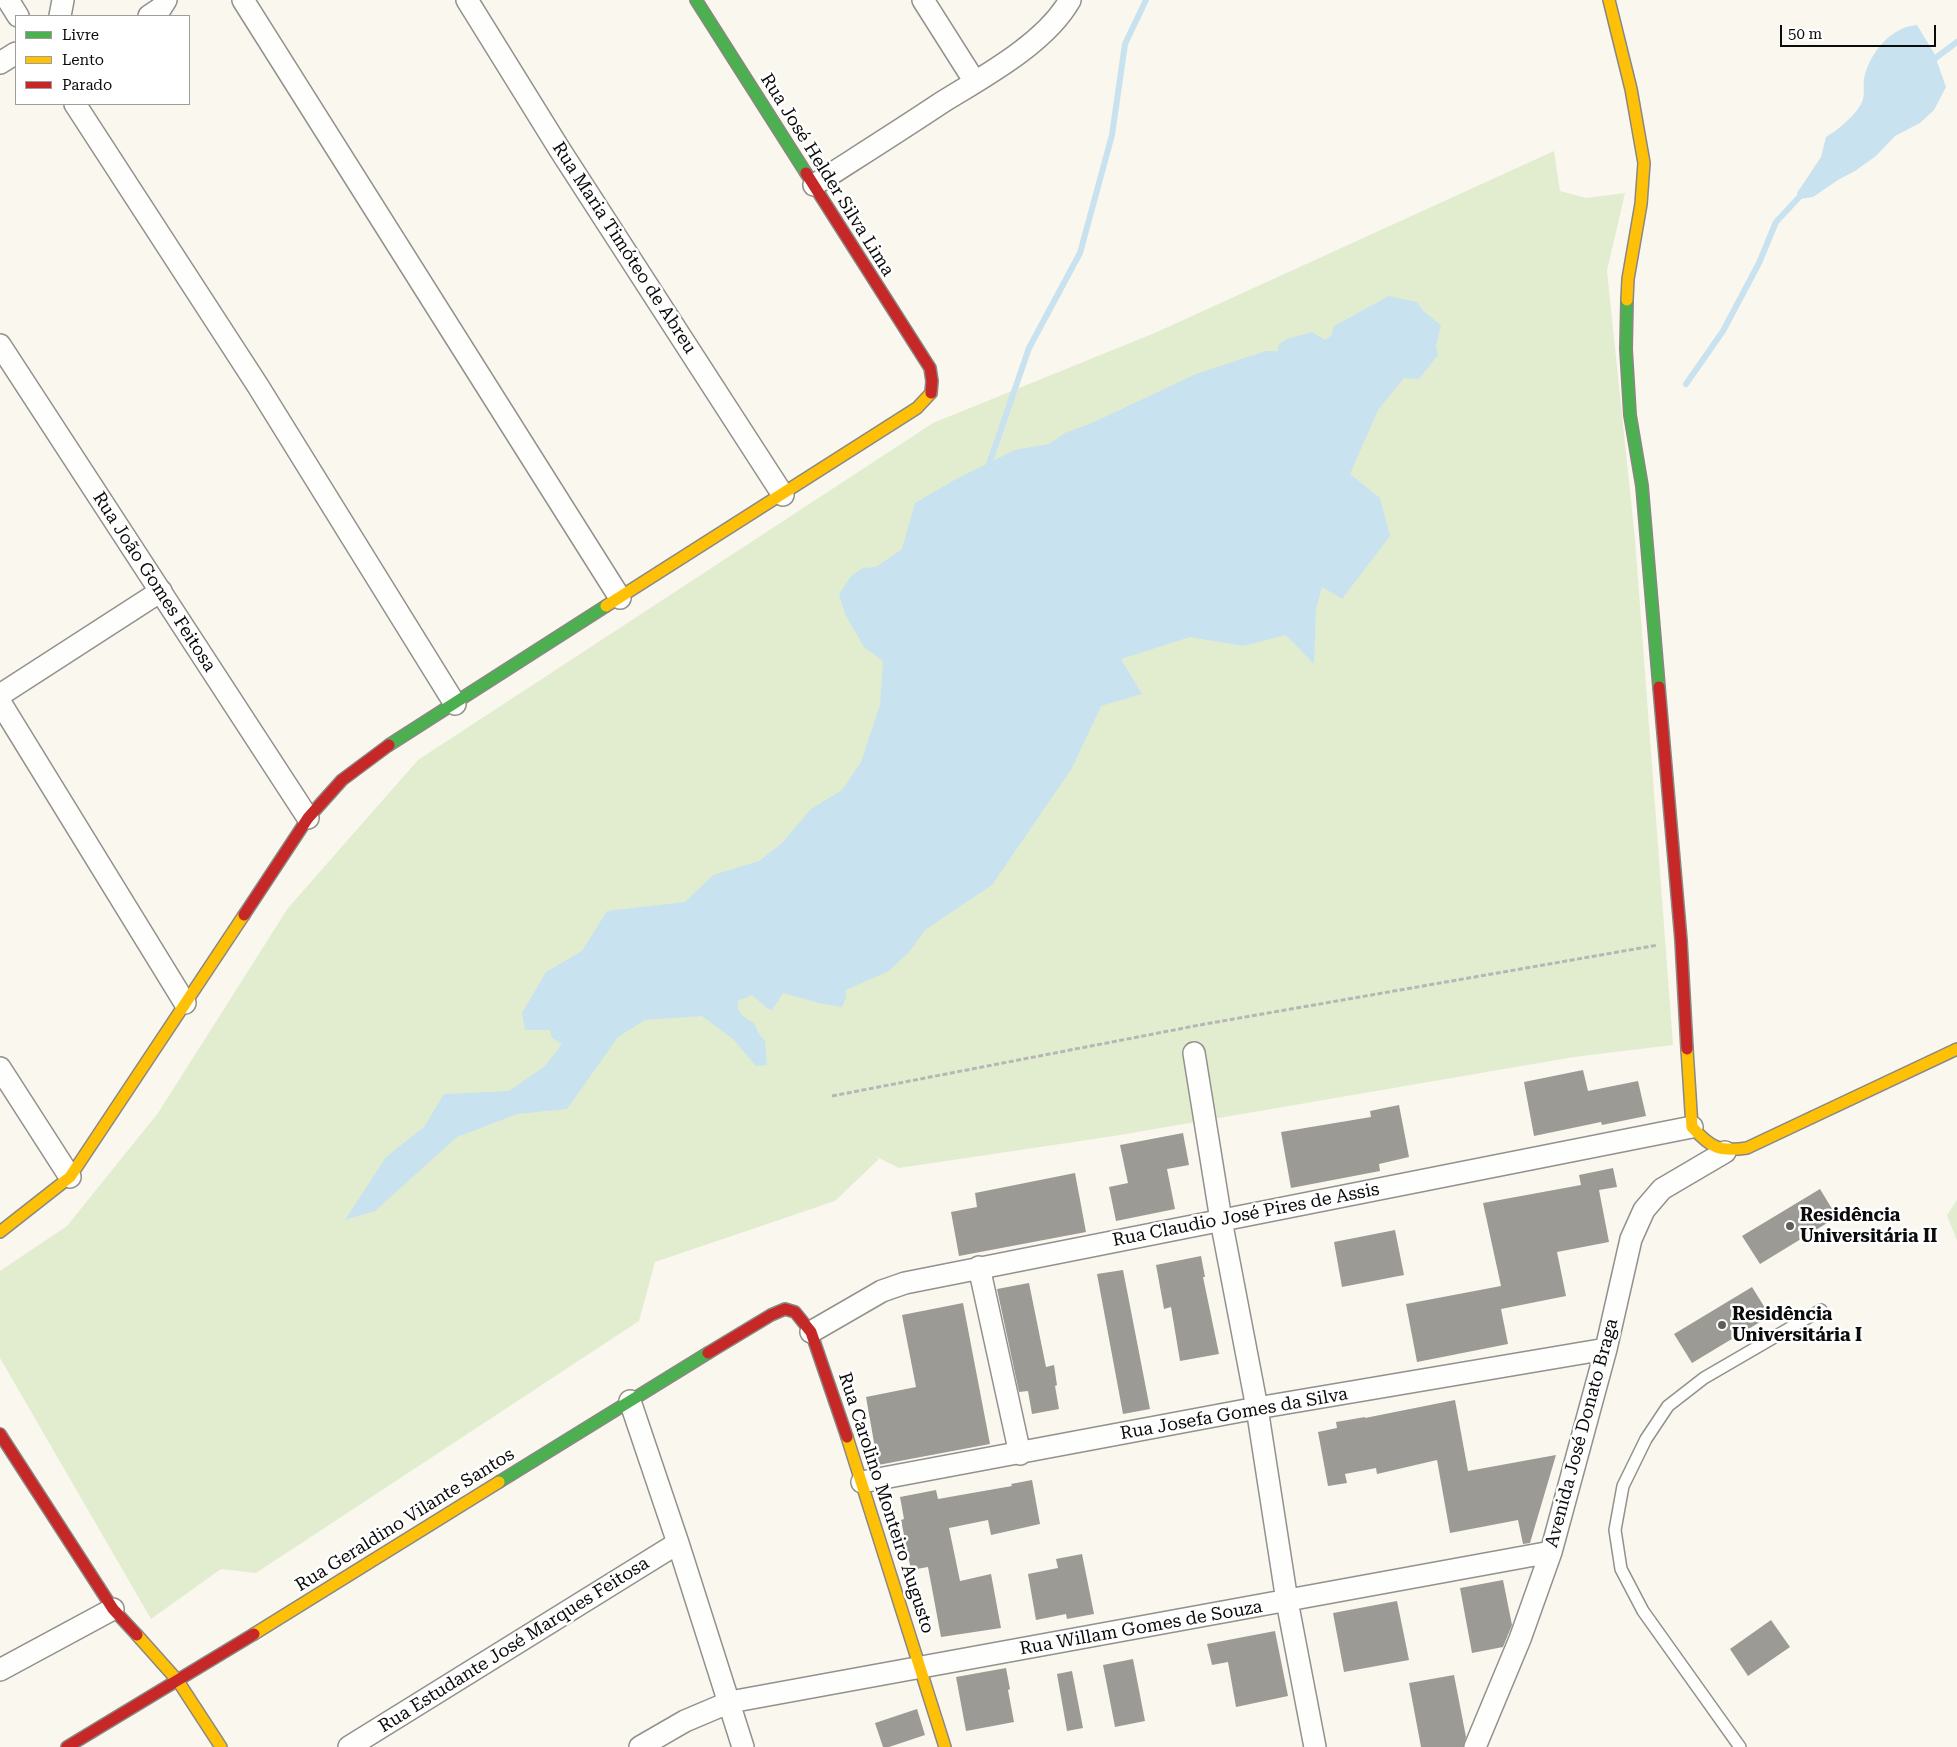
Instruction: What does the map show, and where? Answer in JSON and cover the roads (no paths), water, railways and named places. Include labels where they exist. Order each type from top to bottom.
[{"type":"street","points":[[8,0],[17,15]]},
{"type":"street","points":[[60,15],[62,0]]},
{"type":"street","points":[[150,15],[161,8],[166,0]]},
{"type":"street","points":[[243,0],[620,598]]},
{"type":"street","name":"Rua Maria Timóteo de Abreu","points":[[467,0],[560,150],[783,495]]},
{"type":"street","name":"Rua José Helder Silva Lima","points":[[696,0],[930,368],[934,385],[930,397],[917,408],[783,495]]},
{"type":"street","points":[[923,0],[975,82]]},
{"type":"street","points":[[814,185],[1037,40],[1061,15],[1070,0]]},
{"type":"street","points":[[1610,0],[1631,89],[1644,163],[1642,204],[1628,279],[1626,349],[1630,415],[1642,486],[1681,940],[1692,1128],[1706,1144],[1725,1152],[1747,1148],[1957,1049]]},
{"type":"street","points":[[0,63],[15,53]]},
{"type":"street","points":[[76,105],[258,386],[454,704]]},
{"type":"street","name":"Rua João Gomes Feitosa","points":[[0,345],[308,818]]},
{"type":"street","points":[[0,1232],[70,1177],[308,818],[342,780],[390,744],[783,495]]},
{"type":"street","points":[[0,695],[160,591]]},
{"type":"street","points":[[0,702],[184,1003]]},
{"type":"street","points":[[1194,1053],[1221,1220],[1257,1408],[1287,1601],[1315,1747]]},
{"type":"street","points":[[0,1068],[70,1177]]},
{"type":"street","name":"Rua Claudio José Pires de Assis","points":[[811,1332],[882,1291],[905,1283],[1692,1128]]},
{"type":"street","name":"Avenida José Donato Braga","points":[[1475,1747],[1520,1639],[1551,1552],[1606,1349],[1631,1239],[1644,1210],[1662,1189],[1725,1152]]},
{"type":"street","points":[[979,1267],[1020,1454]]},
{"type":"street","name":"Rua Carolino Monteiro Augusto","points":[[761,1320],[776,1311],[787,1308],[798,1313],[811,1332],[862,1482],[945,1747]]},
{"type":"street","name":"Rua Geraldino Vilante Santos","points":[[66,1747],[178,1681],[761,1320]]},
{"type":"street","name":"Rua Josefa Gomes da Silva","points":[[862,1482],[1020,1454],[1257,1408],[1606,1349]]},
{"type":"street","points":[[630,1401],[730,1702],[743,1747]]},
{"type":"street","points":[[0,1434],[113,1609],[178,1681],[221,1747]]},
{"type":"street","name":"Rua Estudante José Marques Feitosa","points":[[349,1747],[678,1543]]},
{"type":"street","name":"Rua Willam Gomes de Souza","points":[[640,1747],[685,1721],[730,1702],[1551,1552]]},
{"type":"street","points":[[0,1670],[113,1609]]},
{"type":"lane","points":[[1740,1747],[1643,1611],[1621,1569],[1615,1530],[1623,1486],[1646,1439],[1668,1406],[1704,1378],[1821,1310]]},
{"type":"water","points":[[1917,25],[1934,53],[1946,87],[1934,110],[1920,123],[1895,136],[1876,156],[1855,171],[1813,197],[1800,199],[1797,193],[1821,157],[1826,137],[1846,122],[1856,112],[1862,102],[1864,79],[1876,51],[1890,36],[1907,27]]},
{"type":"water","points":[[1389,296],[1417,302],[1423,311],[1441,325],[1436,346],[1438,355],[1419,379],[1404,378],[1378,410],[1350,474],[1380,498],[1390,536],[1342,599],[1322,587],[1316,609],[1314,664],[1286,635],[1243,646],[1190,637],[1121,659],[1142,694],[1101,706],[1072,768],[992,885],[925,930],[910,951],[889,971],[846,990],[846,997],[842,1007],[783,993],[772,1010],[752,995],[738,1001],[740,1012],[754,1023],[765,1041],[767,1065],[756,1066],[733,1039],[702,1016],[645,1020],[618,1037],[567,1109],[517,1114],[457,1137],[375,1211],[345,1220],[386,1157],[424,1127],[444,1094],[509,1091],[545,1066],[562,1044],[552,1038],[550,1030],[525,1030],[522,1013],[546,972],[582,951],[607,911],[685,902],[713,875],[759,861],[781,844],[811,809],[842,790],[861,762],[880,705],[883,661],[864,647],[845,614],[839,594],[852,575],[863,568],[876,567],[902,549],[915,503],[956,479],[1015,450],[1049,444],[1065,433],[1094,422],[1196,374],[1266,351],[1278,351],[1279,344],[1287,339],[1312,332],[1325,340],[1331,336],[1334,326]]},
{"type":"waterway","points":[[987,470],[1029,348],[1080,253],[1112,135],[1125,44],[1146,0]]},
{"type":"waterway","points":[[1929,63],[1957,42]]},
{"type":"waterway","points":[[1686,384],[1723,331],[1759,263],[1776,222],[1804,192]]},
{"type":"place","name":"Residência Universitária II","points":[[1790,1226]]},
{"type":"place","name":"Residência Universitária I","points":[[1722,1325]]}]
